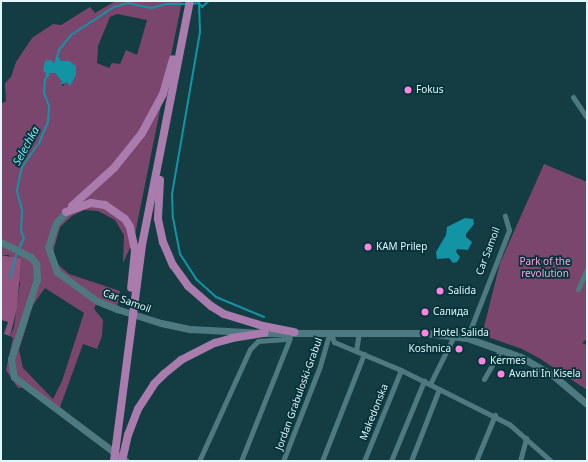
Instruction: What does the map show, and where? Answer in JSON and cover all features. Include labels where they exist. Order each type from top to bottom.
[{"type":"main road","points":[[186,1],[180,77],[160,181],[158,219],[163,242],[173,265],[188,286],[212,306],[242,321],[291,336]]},
{"type":"main road","points":[[66,212],[114,168],[142,133],[163,94],[190,1]]},
{"type":"main road","points":[[131,303],[184,22]]},
{"type":"main road","points":[[66,212],[91,203],[105,205],[125,218],[130,227],[135,252],[128,328],[118,385],[114,461]]},
{"type":"main road","points":[[122,461],[134,419],[145,397],[154,384],[181,360],[232,338],[266,333]]},
{"type":"street","points":[[573,98],[587,118]]},
{"type":"street","name":"Car Samoil","points":[[66,212],[56,223],[51,234],[48,247],[50,259],[57,272],[97,301],[161,323],[190,329],[266,333],[291,336]]},
{"type":"street","name":"Car Samoil","points":[[467,338],[509,230],[505,216]]},
{"type":"street","points":[[1,242],[24,252],[36,264],[37,279],[11,359],[14,377],[126,461]]},
{"type":"street","points":[[578,289],[587,269]]},
{"type":"street","points":[[330,332],[334,342],[401,370],[495,415],[526,438],[551,461]]},
{"type":"street","points":[[199,461],[250,349],[258,341],[291,336],[330,332],[425,332],[467,338],[502,350],[556,377],[587,404]]},
{"type":"street","name":"Jordan Grabuloski-Grabul","points":[[283,461],[320,366],[330,332]]},
{"type":"street","points":[[356,350],[359,332]]},
{"type":"street","points":[[241,461],[291,336]]},
{"type":"street","points":[[430,384],[454,336]]},
{"type":"street","points":[[484,379],[502,350]]},
{"type":"street","points":[[322,461],[364,354]]},
{"type":"street","name":"Makedonska","points":[[364,461],[401,370]]},
{"type":"street","points":[[391,461],[424,381]]},
{"type":"street","points":[[411,461],[439,389]]},
{"type":"street","points":[[476,461],[495,415]]},
{"type":"street","points":[[520,461],[526,438]]},
{"type":"green space","points":[[182,1],[134,239],[123,263],[124,235],[115,220],[98,211],[84,210],[72,216],[60,227],[54,248],[54,261],[69,274],[120,291],[117,309],[97,301],[94,309],[103,320],[102,336],[97,349],[83,344],[60,407],[71,416],[25,387],[18,388],[6,370],[13,338],[10,336],[14,327],[20,283],[9,255],[1,255],[1,104],[6,101],[5,83],[11,77],[16,62],[32,38],[53,24],[61,25],[90,7],[95,13],[114,2]],"holes":[[[117,14],[147,20],[137,55],[126,50],[120,64],[112,63],[109,68],[97,63],[98,46],[110,17]],[[58,57],[61,61],[69,61],[64,86],[60,85],[62,82],[55,73],[50,73],[46,78],[46,69],[55,64]],[[45,288],[84,313],[62,381],[53,399],[23,368],[19,350],[33,305]]]},
{"type":"green space","name":"Park of the revolution","points":[[544,164],[587,182],[587,339],[582,343],[587,345],[587,390],[539,358],[522,349],[482,335],[500,263]]},
{"type":"shaded area","points":[[1,255],[21,259],[17,308],[10,336],[4,334],[8,322],[1,320]]},
{"type":"water","points":[[58,56],[61,61],[69,61],[76,66],[76,75],[70,86],[67,82],[59,86],[62,82],[55,73],[50,73],[45,79],[46,73],[43,71],[45,61],[51,60],[55,64]]},
{"type":"water","points":[[465,218],[473,219],[474,224],[466,234],[466,237],[472,242],[468,250],[457,249],[456,252],[460,257],[457,262],[453,263],[449,258],[437,259],[436,252],[446,235],[447,227]]},
{"type":"waterway","name":"Selechka","points":[[191,4],[199,3],[202,7],[209,1]]},
{"type":"waterway","name":"Selechka","points":[[55,65],[59,50],[71,35],[114,7],[128,3],[152,8],[166,4],[187,4]]},
{"type":"waterway","points":[[199,3],[200,32],[172,194],[173,218],[180,254],[196,279],[216,297],[264,317]]},
{"type":"waterway","name":"Selechka","points":[[19,248],[24,238],[21,231],[22,210],[17,191],[22,167],[39,143],[48,122],[49,106],[44,93],[45,79],[49,74]]},
{"type":"waterway","name":"Selechka","points":[[10,278],[17,252]]},
{"type":"place","name":"Fokus","points":[[408,90]]},
{"type":"place","name":"KAM Prilep","points":[[368,247]]},
{"type":"place","name":"Salida","points":[[440,291]]},
{"type":"place","name":"Салида","points":[[425,312]]},
{"type":"place","name":"Hotel Salida","points":[[425,333]]},
{"type":"place","name":"Koshnica","points":[[459,349]]},
{"type":"place","name":"Kermes","points":[[482,361]]},
{"type":"place","name":"Avanti In Kisela","points":[[501,374]]}]
